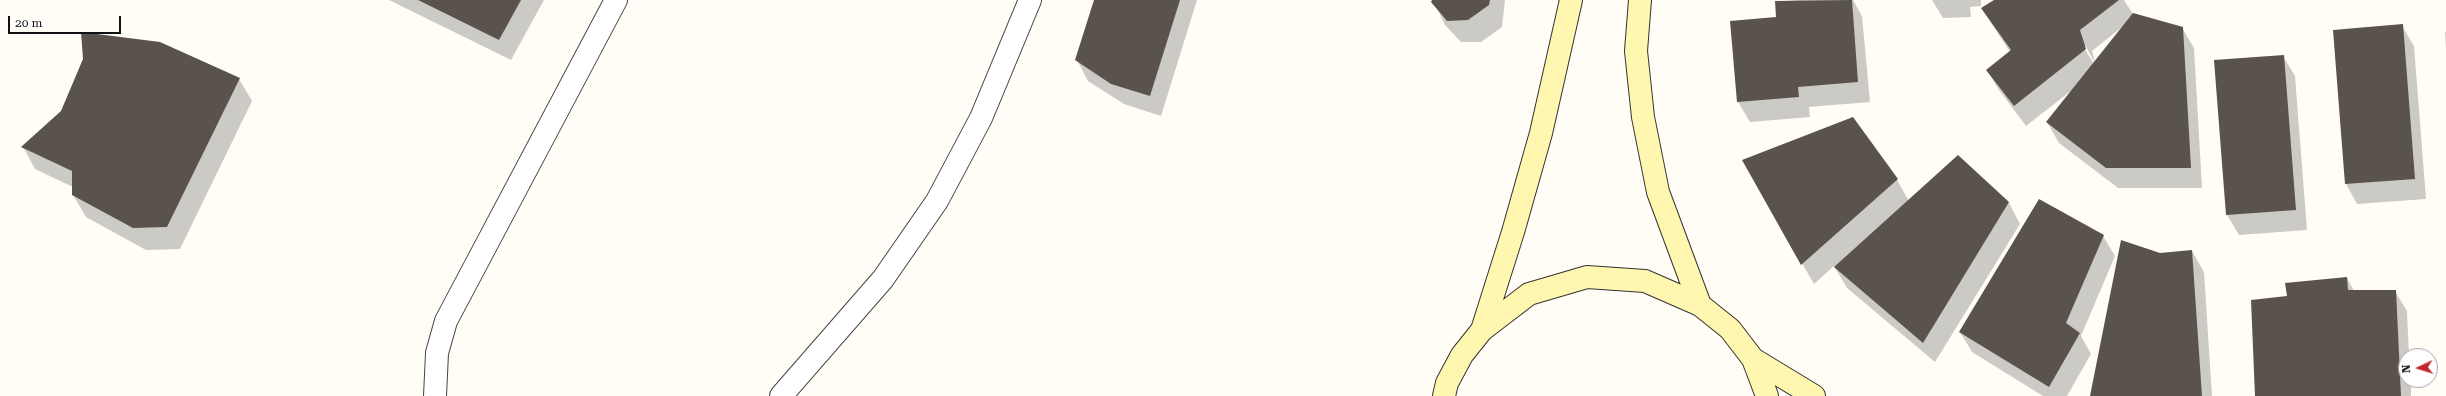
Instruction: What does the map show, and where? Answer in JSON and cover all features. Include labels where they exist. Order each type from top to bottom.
[{"type":"street","points":[[435,396],[437,353],[446,321],[616,0]]},
{"type":"street","points":[[781,396],[883,279],[936,201],[981,118],[1030,0]]},
{"type":"street","points":[[1482,330],[1513,232],[1541,133],[1571,0]]},
{"type":"street","points":[[1640,0],[1636,51],[1643,117],[1658,192],[1700,305]]},
{"type":"street","points":[[1444,392],[1462,355],[1482,330],[1529,294],[1587,277],[1646,281],[1700,305],[1730,329],[1753,359],[1767,396]]},
{"type":"street","points":[[1753,359],[1814,396]]},
{"type":"building","points":[[418,0],[521,0],[499,40]]},
{"type":"building","points":[[1094,0],[1180,0],[1150,96],[1111,84],[1075,60]]},
{"type":"building","points":[[1432,0],[1490,0],[1489,5],[1468,20],[1447,21],[1431,2]]},
{"type":"building","points":[[1852,0],[1858,82],[1798,87],[1799,97],[1737,102],[1730,21],[1776,17],[1775,1]]},
{"type":"building","points":[[1994,0],[2119,0],[2080,30],[2086,49],[2014,106],[1986,70],[2011,50],[1981,8]]},
{"type":"building","points":[[2133,13],[2183,27],[2191,168],[2106,168],[2046,122]]},
{"type":"building","points":[[2403,24],[2415,179],[2345,184],[2333,30]]},
{"type":"building","points":[[81,32],[160,42],[240,78],[167,227],[133,228],[72,195],[72,171],[21,147],[61,111],[83,59]]},
{"type":"building","points":[[2284,55],[2296,210],[2226,215],[2214,60]]},
{"type":"building","points":[[1853,117],[1898,179],[1801,265],[1742,160]]},
{"type":"building","points":[[1958,155],[2009,202],[1923,343],[1834,267]]},
{"type":"building","points":[[2039,199],[2104,235],[2066,323],[2080,333],[2049,387],[1959,332]]},
{"type":"building","points":[[2121,240],[2160,253],[2192,250],[2202,396],[2090,396]]},
{"type":"building","points":[[2347,277],[2348,290],[2396,290],[2399,348],[2398,388],[2401,388],[2401,396],[2255,396],[2251,300],[2287,296],[2285,283]]}]
